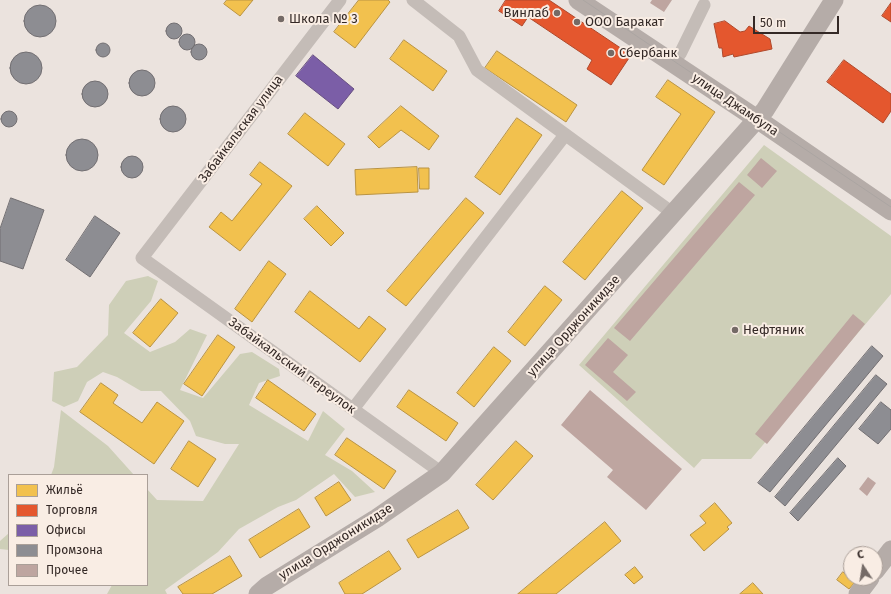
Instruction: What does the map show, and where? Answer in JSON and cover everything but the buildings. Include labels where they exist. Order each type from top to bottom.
[{"type":"street","name":"Забайкальская улица","points":[[142,258],[340,0]]},
{"type":"street","points":[[413,0],[459,36],[477,70],[674,214]]},
{"type":"street","name":"улица Джамбула","points":[[578,0],[891,196]]},
{"type":"street","name":"улица Джамбула","points":[[598,0],[680,54],[891,211]]},
{"type":"street","name":"улица Орджоникидзе","points":[[258,594],[267,586],[377,518],[442,473],[761,115],[834,0]]},
{"type":"street","points":[[680,54],[704,5]]},
{"type":"street","points":[[353,409],[566,135]]},
{"type":"street","name":"Забайкальский переулок","points":[[142,258],[442,473]]},
{"type":"street","points":[[883,560],[891,550]]},
{"type":"green space","name":"Нефтяник","points":[[764,145],[891,236],[891,294],[751,459],[702,459],[694,468],[579,365]]},
{"type":"green space","points":[[148,276],[158,281],[151,301],[124,333],[150,352],[175,342],[190,329],[207,335],[180,390],[203,398],[240,354],[252,352],[279,369],[280,376],[259,383],[249,405],[308,441],[323,411],[345,429],[325,455],[352,471],[375,492],[355,497],[334,474],[296,500],[278,507],[239,529],[218,552],[165,590],[167,594],[107,594],[111,586],[148,586],[148,490],[157,500],[203,501],[239,444],[225,444],[196,436],[190,421],[161,391],[141,391],[117,377],[103,372],[87,382],[78,401],[64,407],[52,401],[54,372],[77,367],[108,335],[109,305],[126,281]]},
{"type":"green space","points":[[61,410],[108,446],[133,474],[51,474],[54,467]]},
{"type":"green space","points":[[8,534],[8,550],[0,549],[0,541]]},
{"type":"tram line","points":[[583,0],[891,207]]},
{"type":"place","name":"Винлаб","points":[[557,13]]},
{"type":"place","name":"Школа № 3","points":[[281,19]]},
{"type":"place","name":"ООО Баракат","points":[[577,22]]},
{"type":"place","name":"Сбербанк","points":[[611,53]]},
{"type":"place","name":"Нефтяник","points":[[735,330]]}]
